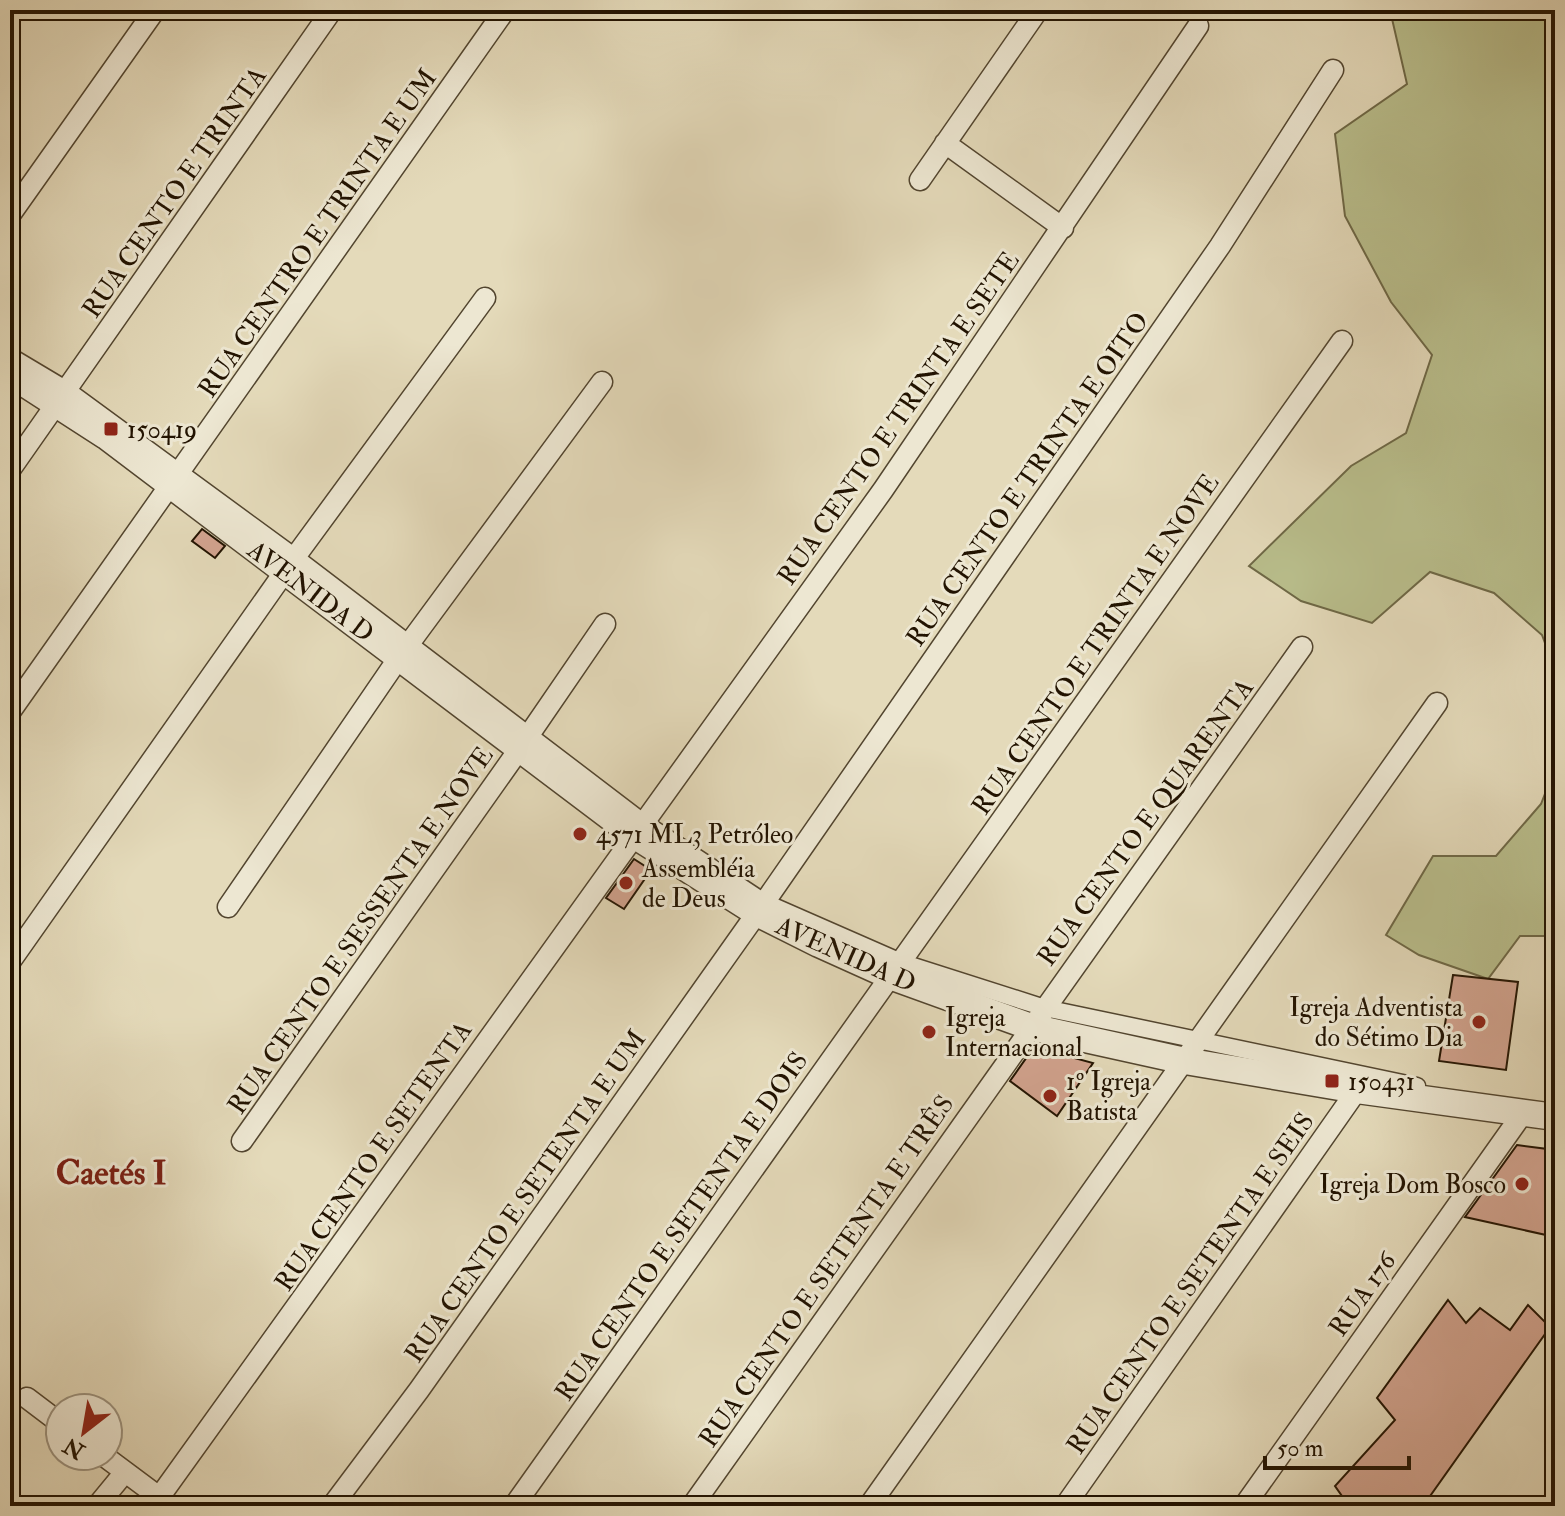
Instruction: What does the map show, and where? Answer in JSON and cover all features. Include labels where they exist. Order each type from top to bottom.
[{"type":"street","points":[[10,215],[155,10]]},
{"type":"street","name":"RUA CENTO E TRINTA","points":[[10,470],[332,10]]},
{"type":"street","name":"RUA CENTRO E TRINTA E UM","points":[[10,712],[505,10]]},
{"type":"street","points":[[920,180],[1038,10]]},
{"type":"street","name":"RUA CENTO E TRINTA E SETE","points":[[638,828],[883,490],[1198,26]]},
{"type":"street","name":"RUA CENTO E TRINTA E OITO","points":[[760,908],[1220,246],[1333,70]]},
{"type":"street","points":[[945,143],[1063,228]]},
{"type":"street","points":[[10,962],[289,564],[485,298]]},
{"type":"street","name":"RUA CENTO E TRINTA E NOVE","points":[[895,969],[1342,341]]},
{"type":"street","name":"AVENIDA D","points":[[10,356],[106,436],[174,479],[638,828],[760,908],[895,969],[1038,1017],[1357,1090],[1524,1107]]},
{"type":"street","name":"AVENIDA D","points":[[10,374],[62,397]]},
{"type":"street","points":[[228,907],[405,650],[602,382]]},
{"type":"street","name":"RUA CENTO E SESSENTA E NOVE","points":[[242,1141],[605,624]]},
{"type":"street","name":"RUA CENTO E QUARENTA","points":[[1038,1017],[1302,647]]},
{"type":"street","points":[[869,1506],[1437,703]]},
{"type":"street","name":"RUA CENTO E SETENTA","points":[[156,1502],[638,828]]},
{"type":"street","name":"RUA CENTO E SETENTA E UM","points":[[332,1506],[419,1390],[760,908]]},
{"type":"street","name":"RUA CENTO E SETENTA E DOIS","points":[[514,1506],[895,969]]},
{"type":"street","name":"RUA CENTO E SETENTA E TRÊS","points":[[692,1506],[1038,1017]]},
{"type":"street","name":"AVENIDA D","points":[[1192,1052],[1409,1085],[1524,1107],[1555,1117]]},
{"type":"street","name":"RUA CENTO E SETENTA E SEIS","points":[[1065,1506],[1357,1090]]},
{"type":"street","name":"RUA 176","points":[[1244,1506],[1524,1107]]},
{"type":"street","points":[[27,1398],[44,1411]]},
{"type":"street","points":[[97,1506],[125,1472],[156,1502]]},
{"type":"green space","points":[[1390,10],[1555,10],[1555,670],[1542,635],[1494,593],[1430,572],[1372,623],[1301,601],[1249,566],[1351,466],[1406,433],[1432,355],[1391,302],[1345,216],[1335,134],[1407,84]]},
{"type":"green space","points":[[1555,768],[1555,936],[1520,936],[1488,979],[1419,955],[1386,935],[1433,856],[1496,856],[1541,804]]},
{"type":"building","points":[[202,529],[225,546],[215,558],[192,541]]},
{"type":"building","name":"Assembléia de Deus","points":[[634,859],[651,870],[624,909],[606,898]]},
{"type":"building","name":"Igreja Adventista do Sétimo Dia","points":[[1453,975],[1518,982],[1506,1070],[1439,1061]]},
{"type":"building","name":"1º Igreja Batista","points":[[1034,1047],[1093,1063],[1057,1116],[1010,1081]]},
{"type":"building","name":"Igreja Dom Bosco","points":[[1517,1145],[1555,1150],[1555,1237],[1465,1217]]},
{"type":"building","points":[[1448,1300],[1466,1323],[1480,1308],[1510,1330],[1528,1305],[1550,1327],[1423,1506],[1349,1506],[1335,1486],[1395,1420],[1377,1398]]},
{"type":"place","name":"150419","points":[[111,429]]},
{"type":"place","name":"4571 ML3 Petróleo","points":[[580,834]]},
{"type":"place","name":"Assembléia de Deus","points":[[626,883]]},
{"type":"place","name":"Igreja Adventista do Sétimo Dia","points":[[1479,1022]]},
{"type":"place","name":"Igreja Internacional","points":[[929,1032]]},
{"type":"place","name":"150431","points":[[1332,1081]]},
{"type":"place","name":"1º Igreja Batista","points":[[1050,1096]]},
{"type":"place","name":"Igreja Dom Bosco","points":[[1522,1184]]},
{"type":"district","name":"Caetés I","points":[[111,1172]]}]
